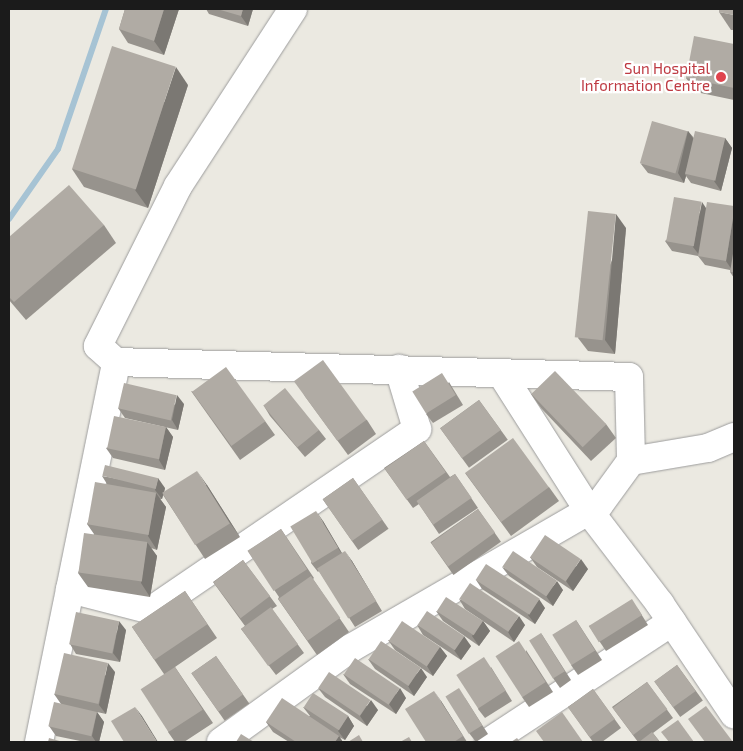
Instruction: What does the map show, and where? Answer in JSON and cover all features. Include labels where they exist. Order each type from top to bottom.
[{"type":"street","points":[[221,742],[351,648],[599,505],[631,461],[629,377],[116,362],[98,346],[178,186],[292,9]]},
{"type":"street","points":[[39,742],[116,362]]},
{"type":"street","points":[[70,589],[152,610],[417,430],[399,369]]},
{"type":"street","points":[[501,372],[589,511],[672,622],[734,714]]},
{"type":"street","points":[[631,461],[708,448],[734,437]]},
{"type":"street","points":[[489,742],[672,622]]},
{"type":"building","points":[[125,9],[164,9],[154,41],[119,29]]},
{"type":"building","points":[[217,9],[243,9],[241,16]]},
{"type":"building","points":[[719,9],[734,9],[734,15],[719,12]]},
{"type":"building","points":[[694,36],[734,44],[734,88],[686,78]]},
{"type":"building","points":[[112,46],[176,67],[136,189],[72,169]]},
{"type":"building","points":[[652,121],[688,131],[675,173],[640,163]]},
{"type":"building","points":[[695,131],[725,138],[715,181],[685,174]]},
{"type":"building","points":[[69,185],[104,225],[14,302],[9,297],[9,237]]},
{"type":"building","points":[[674,197],[702,202],[694,246],[666,241]]},
{"type":"building","points":[[707,202],[734,206],[726,261],[698,256]]},
{"type":"building","points":[[588,211],[616,214],[603,340],[575,337]]},
{"type":"building","points":[[734,248],[734,272],[730,272]]},
{"type":"building","points":[[323,360],[366,420],[337,441],[294,381]]},
{"type":"building","points":[[226,367],[265,421],[231,446],[192,392]]},
{"type":"building","points":[[555,371],[606,424],[583,447],[531,394]]},
{"type":"building","points":[[442,373],[456,395],[426,414],[412,392]]},
{"type":"building","points":[[124,383],[177,395],[171,420],[118,408]]},
{"type":"building","points":[[285,388],[319,430],[297,448],[263,406]]},
{"type":"building","points":[[479,400],[501,430],[462,458],[440,428]]},
{"type":"building","points":[[114,416],[166,427],[159,459],[107,448]]},
{"type":"building","points":[[513,438],[549,487],[501,522],[465,473]]},
{"type":"building","points":[[424,441],[446,472],[406,500],[385,469]]},
{"type":"building","points":[[105,465],[158,478],[156,489],[102,476]]},
{"type":"building","points":[[197,471],[230,524],[195,545],[162,493]]},
{"type":"building","points":[[455,474],[472,498],[433,525],[416,501]]},
{"type":"building","points":[[353,478],[382,520],[352,541],[323,499]]},
{"type":"building","points":[[95,482],[156,493],[149,535],[88,524]]},
{"type":"building","points":[[478,509],[495,532],[448,567],[431,543]]},
{"type":"building","points":[[316,511],[338,548],[312,563],[290,526]]},
{"type":"building","points":[[281,529],[307,569],[274,591],[247,551]]},
{"type":"building","points":[[84,533],[147,542],[142,582],[78,573]]},
{"type":"building","points":[[545,535],[581,559],[566,581],[530,557]]},
{"type":"building","points":[[345,551],[376,601],[348,619],[317,568]]},
{"type":"building","points":[[513,551],[557,581],[546,596],[502,567]]},
{"type":"building","points":[[243,560],[270,596],[241,618],[213,582]]},
{"type":"building","points":[[486,564],[540,599],[529,615],[476,580]]},
{"type":"building","points":[[311,576],[340,618],[307,641],[278,599]]},
{"type":"building","points":[[470,583],[519,616],[508,632],[459,599]]},
{"type":"building","points":[[185,591],[207,624],[154,660],[132,627]]},
{"type":"building","points":[[446,597],[483,621],[474,635],[437,611]]},
{"type":"building","points":[[632,599],[642,615],[599,642],[589,626]]},
{"type":"building","points":[[271,607],[298,644],[268,666],[241,629]]},
{"type":"building","points":[[427,611],[464,636],[455,650],[417,625]]},
{"type":"building","points":[[76,612],[119,621],[112,653],[69,644]]},
{"type":"building","points":[[576,620],[595,651],[571,665],[552,635]]},
{"type":"building","points":[[402,621],[440,647],[427,667],[389,641]]},
{"type":"building","points":[[541,633],[565,671],[553,679],[529,640]]},
{"type":"building","points":[[381,641],[421,668],[408,686],[369,659]]},
{"type":"building","points":[[519,641],[546,682],[522,697],[496,656]]},
{"type":"building","points":[[64,653],[108,663],[98,704],[55,694]]},
{"type":"building","points":[[216,656],[243,695],[218,712],[191,673]]},
{"type":"building","points":[[484,657],[506,691],[478,709],[456,675]]},
{"type":"building","points":[[355,658],[400,688],[389,705],[344,675]]},
{"type":"building","points":[[677,665],[696,691],[673,707],[654,681]]},
{"type":"building","points":[[175,667],[203,710],[168,732],[141,689]]},
{"type":"building","points":[[329,672],[370,700],[360,716],[318,688]]},
{"type":"building","points":[[647,682],[667,709],[633,735],[613,708]]},
{"type":"building","points":[[459,688],[482,725],[469,734],[445,696]]},
{"type":"building","points":[[593,689],[615,719],[590,737],[568,707]]},
{"type":"building","points":[[434,691],[463,736],[454,742],[426,742],[405,709]]},
{"type":"building","points":[[313,693],[348,716],[339,730],[304,707]]},
{"type":"building","points":[[282,698],[339,736],[335,742],[296,742],[266,722]]},
{"type":"building","points":[[54,702],[97,712],[91,736],[48,726]]},
{"type":"building","points":[[706,706],[733,742],[705,742],[688,719]]},
{"type":"building","points":[[135,707],[157,742],[124,742],[111,721]]},
{"type":"building","points":[[562,712],[583,742],[544,742],[536,731]]},
{"type":"building","points":[[678,720],[694,742],[669,742],[661,732]]},
{"type":"building","points":[[652,732],[660,742],[639,742]]},
{"type":"building","points":[[241,734],[254,742],[236,742]]},
{"type":"building","points":[[359,735],[363,742],[348,742]]},
{"type":"building","points":[[409,737],[412,742],[400,742]]},
{"type":"building","points":[[49,738],[63,742],[48,742]]},
{"type":"building","points":[[517,738],[520,742],[511,742]]},
{"type":"waterway","points":[[9,219],[58,149],[106,9]]},
{"type":"place","name":"Sun Hospital Information Centre","points":[[721,77]]}]
